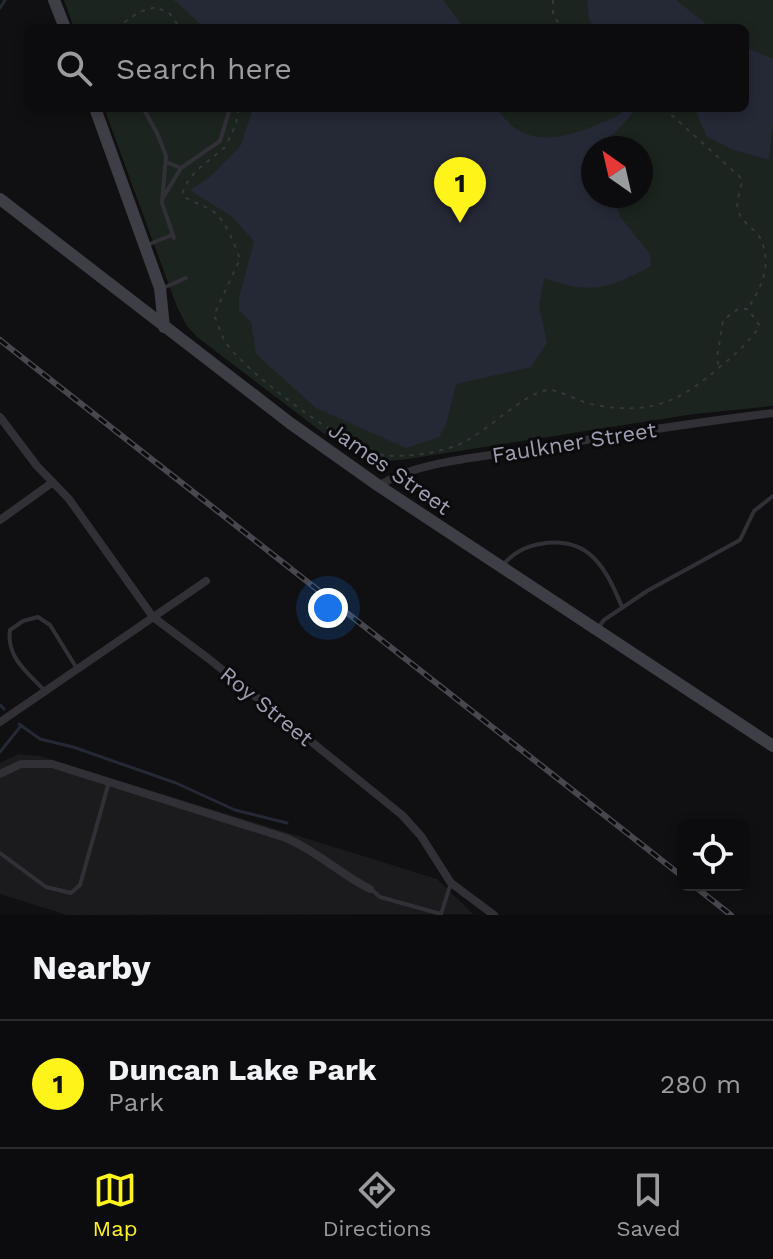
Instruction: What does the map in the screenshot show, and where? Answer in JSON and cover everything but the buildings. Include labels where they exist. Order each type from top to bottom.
[{"type":"street","points":[[54,0],[63,24]]},
{"type":"street","points":[[96,112],[160,288],[164,327]]},
{"type":"street","name":"James Street","points":[[0,199],[164,327],[379,486],[773,746]]},
{"type":"street","name":"Faulkner Street","points":[[379,486],[394,476],[450,463],[699,422],[773,413]]},
{"type":"street","name":"Roy Street","points":[[0,417],[22,448],[69,499],[153,617],[402,815],[421,836],[451,883],[494,915]]},
{"type":"street","points":[[0,520],[53,482]]},
{"type":"street","points":[[0,722],[206,581]]},
{"type":"street","points":[[0,774],[21,764],[52,764],[286,838],[308,848],[370,889]]},
{"type":"lane","points":[[145,112],[163,146],[166,162],[162,176],[162,203],[173,236],[145,246]]},
{"type":"lane","points":[[162,203],[181,168],[220,141],[229,112]]},
{"type":"lane","points":[[166,162],[181,168]]},
{"type":"lane","points":[[160,288],[186,278]]},
{"type":"lane","points":[[596,630],[604,620],[647,591],[740,540],[754,511],[773,496]]},
{"type":"lane","points":[[501,568],[516,552],[532,545],[565,541],[575,544],[600,564],[622,607]]},
{"type":"lane","points":[[45,691],[12,656],[8,642],[10,630],[23,621],[38,617],[50,625],[78,669]]},
{"type":"lane","points":[[0,853],[46,887],[71,893],[80,885],[109,782]]},
{"type":"lane","points":[[370,889],[380,897],[441,914],[451,883]]},
{"type":"path","points":[[553,0],[553,15],[559,24]]},
{"type":"path","points":[[122,24],[139,12],[156,7],[170,14],[177,24]]},
{"type":"path","points":[[238,112],[225,148],[199,168],[184,185],[182,195],[213,211],[232,238],[240,259],[214,315],[226,343],[284,396],[336,435],[381,455],[400,456],[453,447],[533,396],[551,390],[593,405],[632,409],[664,404],[697,389],[750,341],[760,326],[748,309]]},
{"type":"path","points":[[668,112],[742,179],[737,207],[744,221],[760,237],[770,260],[770,273],[748,309]]},
{"type":"path","points":[[719,368],[717,358],[723,320],[738,309],[748,309]]},
{"type":"shaded area","points":[[64,0],[773,0],[773,406],[694,414],[408,459],[371,459],[327,436],[197,337],[177,307],[105,112],[749,112],[749,24],[73,24]]},
{"type":"shaded area","points":[[19,754],[40,756],[437,879],[473,914],[67,915],[0,894],[0,763]]},
{"type":"water","points":[[173,0],[443,0],[461,24],[200,24]]},
{"type":"water","points":[[587,0],[676,0],[706,24],[592,24]]},
{"type":"water","points":[[749,49],[773,59],[773,123],[769,160],[733,150],[707,137],[696,112],[749,112]]},
{"type":"water","points":[[252,112],[499,112],[518,130],[530,135],[557,137],[584,130],[622,112],[632,112],[610,136],[581,136],[581,208],[617,208],[621,218],[650,254],[651,266],[623,280],[599,287],[574,287],[544,278],[539,307],[547,343],[531,367],[456,384],[446,424],[439,437],[406,448],[316,408],[256,354],[251,322],[239,311],[239,298],[254,241],[231,216],[190,190],[211,176],[241,145]]},
{"type":"waterway","points":[[0,8],[5,0]]},
{"type":"waterway","points":[[0,705],[4,709]]},
{"type":"waterway","points":[[19,724],[40,739],[73,747],[176,783],[235,810],[287,823]]},
{"type":"waterway","points":[[0,752],[20,727]]},
{"type":"railway","points":[[0,340],[677,872]]},
{"type":"railway","points":[[701,891],[731,915]]},
{"type":"place","name":"Duncan Lake Park","points":[[460,223]]}]
